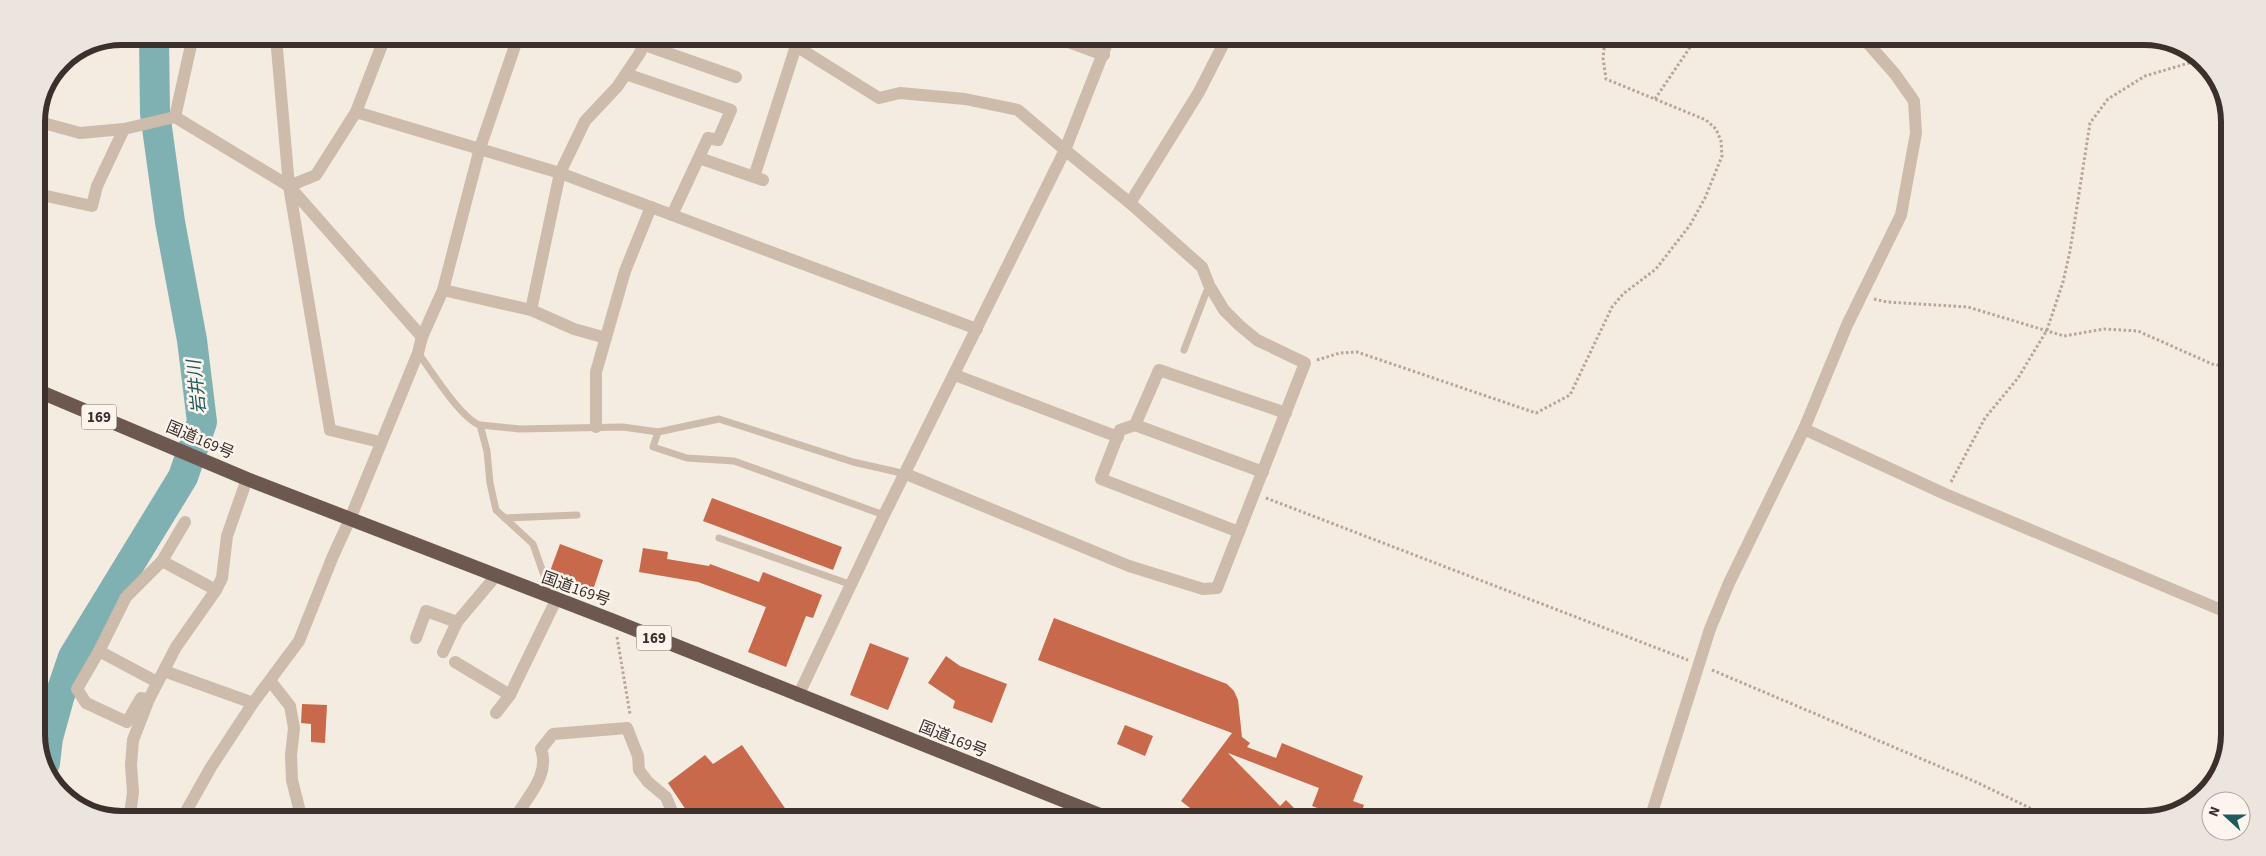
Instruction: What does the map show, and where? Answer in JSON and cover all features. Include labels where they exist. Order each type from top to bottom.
[{"type":"highway","name":"国道169号","points":[[45,394],[247,479],[494,577],[614,621],[1090,811]]},
{"type":"street","points":[[170,119],[191,45]]},
{"type":"street","points":[[277,45],[289,186],[330,430],[380,442]]},
{"type":"street","points":[[289,186],[316,175],[356,112],[382,45]]},
{"type":"street","points":[[186,811],[211,767],[253,704],[271,682],[299,641],[418,353],[422,337],[443,290],[480,148],[515,45]]},
{"type":"street","points":[[531,310],[560,173],[585,121],[626,74],[640,53],[643,45]]},
{"type":"street","points":[[655,45],[736,76]]},
{"type":"street","points":[[1077,45],[1104,55]]},
{"type":"street","points":[[798,696],[884,515],[1065,150],[1107,45]]},
{"type":"street","points":[[1130,203],[1199,92],[1223,45]]},
{"type":"street","points":[[1653,811],[1710,629],[1729,583],[1804,429],[1861,295],[1901,215],[1913,157],[1916,125],[1914,100],[1895,74],[1869,45]]},
{"type":"street","points":[[699,158],[758,179],[796,46],[879,98],[900,92],[965,99],[1018,110],[1202,266],[1209,286],[1224,310],[1257,340],[1305,363],[1217,588],[1203,589],[1129,566],[906,474]]},
{"type":"street","points":[[626,74],[731,110],[718,140],[708,138],[672,215]]},
{"type":"street","points":[[356,112],[560,173],[977,329]]},
{"type":"street","points":[[45,123],[80,133],[129,128],[170,119],[289,186],[422,337]]},
{"type":"street","points":[[45,196],[92,206],[97,186],[129,128]]},
{"type":"street","points":[[596,427],[596,372],[625,271],[651,206]]},
{"type":"street","points":[[443,290],[531,310],[574,329],[606,338]]},
{"type":"street","points":[[1135,425],[1159,370],[1286,413]]},
{"type":"street","points":[[955,375],[1118,437]]},
{"type":"street","points":[[1240,532],[1101,479],[1120,430],[1135,425],[1263,472]]},
{"type":"street","points":[[1804,429],[1945,494],[2221,610]]},
{"type":"street","points":[[131,811],[133,792],[130,765],[133,740],[149,699],[176,647],[216,590],[222,578],[227,536],[247,479]]},
{"type":"street","points":[[149,699],[141,698],[127,722],[86,703],[77,689],[126,598],[162,561],[185,522]]},
{"type":"street","points":[[162,561],[216,590]]},
{"type":"street","points":[[443,652],[456,622],[494,577]]},
{"type":"street","points":[[496,713],[510,695],[556,600]]},
{"type":"street","points":[[416,638],[426,611],[456,622]]},
{"type":"street","points":[[99,651],[161,677],[253,704]]},
{"type":"street","points":[[455,662],[510,695]]},
{"type":"street","points":[[271,682],[290,706],[294,728],[291,755],[292,780],[300,811]]},
{"type":"street","points":[[519,811],[543,772],[544,759],[541,749],[553,734],[627,728],[638,756],[639,770],[648,782],[666,797],[672,811]]},
{"type":"lane","points":[[1184,350],[1209,286]]},
{"type":"lane","points":[[418,353],[444,389],[473,423],[480,426],[520,429],[596,427],[658,432],[719,419],[853,462],[906,474]]},
{"type":"lane","points":[[480,426],[488,451],[490,483],[496,510],[533,544],[546,581],[556,600]]},
{"type":"lane","points":[[658,432],[653,447],[687,458],[734,461],[884,515]]},
{"type":"lane","points":[[505,518],[577,515]]},
{"type":"lane","points":[[719,538],[852,585]]},
{"type":"path","points":[[1305,363],[1340,353],[1357,352],[1536,412],[1570,395],[1612,307],[1623,294],[1656,270],[1690,225],[1705,198],[1722,156],[1721,141],[1716,129],[1706,120],[1606,79],[1603,58],[1604,45]]},
{"type":"path","points":[[1655,99],[1692,45]]},
{"type":"path","points":[[1945,494],[1985,418],[2018,378],[2047,330],[2063,282],[2070,251],[2090,123],[2108,99],[2145,76],[2192,62]]},
{"type":"path","points":[[1861,295],[1887,302],[1968,307],[2064,336],[2104,329],[2138,330],[2212,364],[2221,366]]},
{"type":"path","points":[[1254,494],[1700,664],[1976,782],[2036,811]]},
{"type":"path","points":[[614,621],[632,723],[627,728]]},
{"type":"building","points":[[712,498],[842,547],[833,570],[703,521]]},
{"type":"building","points":[[560,544],[603,560],[592,593],[551,578],[549,574]]},
{"type":"building","points":[[643,548],[668,552],[667,559],[709,566],[710,564],[759,582],[763,572],[822,595],[813,618],[806,616],[786,667],[748,652],[766,607],[698,582],[639,572]]},
{"type":"building","points":[[1054,618],[1227,684],[1234,691],[1238,700],[1242,737],[1250,743],[1247,747],[1276,758],[1282,743],[1363,776],[1353,801],[1364,805],[1362,811],[1325,811],[1312,806],[1319,788],[1228,753],[1280,806],[1286,800],[1297,811],[1194,811],[1181,801],[1232,733],[1038,660]]},
{"type":"building","points":[[870,643],[909,658],[888,710],[850,695]]},
{"type":"building","points":[[946,656],[960,666],[1007,684],[992,723],[953,708],[955,701],[928,683]]},
{"type":"building","points":[[302,704],[327,705],[325,743],[311,742],[311,724],[301,723]]},
{"type":"building","points":[[1125,725],[1153,736],[1145,756],[1117,744]]},
{"type":"building","points":[[742,745],[787,811],[687,811],[668,783],[705,755],[713,764]]},
{"type":"waterway","name":"岩井川","points":[[47,748],[59,698],[73,657],[183,477],[202,422],[192,340],[170,222],[155,113],[154,45]]}]
